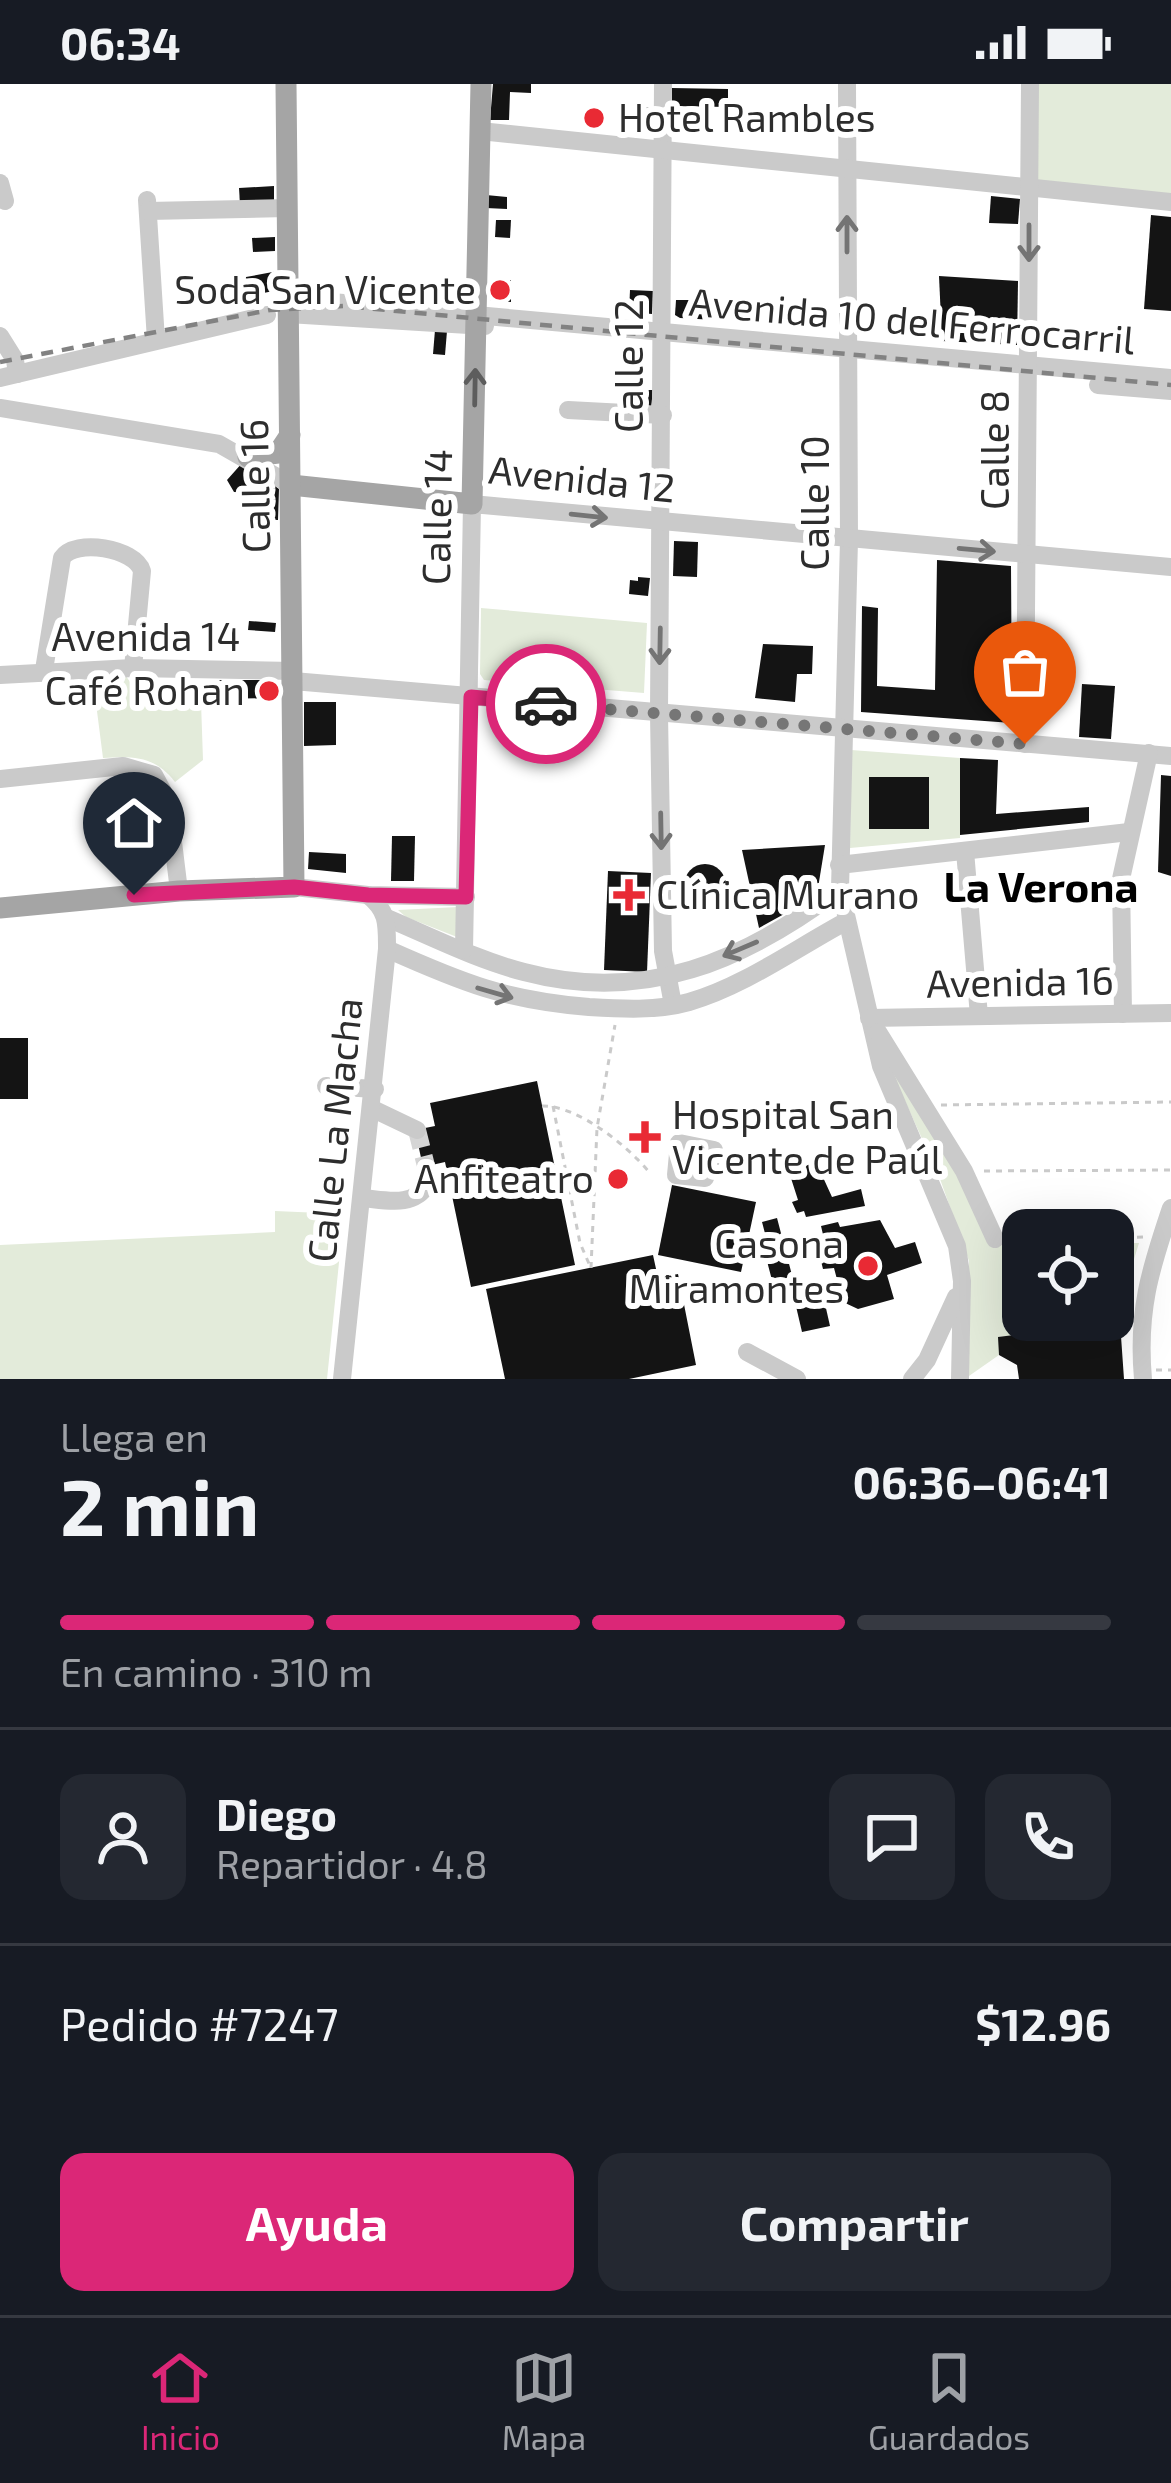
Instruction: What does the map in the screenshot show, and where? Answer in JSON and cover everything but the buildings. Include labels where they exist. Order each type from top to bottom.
[{"type":"main road","name":"Calle 16","points":[[286,84],[287,208],[281,309],[290,434],[294,887]]},
{"type":"main road","name":"Calle 14","points":[[472,504],[481,84]]},
{"type":"main road","points":[[248,457],[278,453],[290,434]]},
{"type":"main road","name":"Avenida 12","points":[[291,485],[472,504]]},
{"type":"main road","points":[[0,908],[179,891],[294,887]]},
{"type":"street","name":"Calle 12","points":[[663,84],[659,714],[666,980],[674,1005]]},
{"type":"street","name":"Calle 10","points":[[847,84],[849,540],[840,889],[881,1066],[957,1246],[962,1281],[960,1370]]},
{"type":"street","name":"Calle 8","points":[[1025,744],[1030,84]]},
{"type":"street","points":[[480,131],[1171,202]]},
{"type":"street","points":[[156,340],[148,206],[287,208]]},
{"type":"street","name":"Avenida 10 del Ferrocarril","points":[[9,376],[281,309],[476,319],[661,336],[1028,372],[1171,392]]},
{"type":"street","points":[[0,336],[15,360],[5,409]]},
{"type":"street","name":"Avenida 10 del Ferrocarril","points":[[1028,372],[1171,378]]},
{"type":"street","name":"Avenida 12","points":[[5,409],[197,439],[248,457],[291,485]]},
{"type":"street","points":[[568,410],[663,415]]},
{"type":"street","name":"Avenida 12","points":[[472,504],[1171,567]]},
{"type":"street","name":"Calle 14","points":[[464,950],[472,504]]},
{"type":"street","points":[[44,670],[62,559],[76,546],[131,555],[140,561],[133,668]]},
{"type":"street","name":"Avenida 14","points":[[0,675],[133,668],[292,676],[471,697],[1171,756]]},
{"type":"street","points":[[1123,1014],[1121,879],[1149,754]]},
{"type":"street","points":[[0,779],[123,766],[154,775],[168,801],[179,891]]},
{"type":"street","points":[[839,865],[1129,832]]},
{"type":"street","points":[[965,851],[979,1016]]},
{"type":"street","points":[[294,887],[368,895],[466,897]]},
{"type":"street","points":[[368,895],[382,906],[387,918],[499,964],[551,978],[619,982],[666,980],[750,946],[798,920],[840,889]]},
{"type":"street","name":"Calle La Macha","points":[[343,1379],[374,1099],[387,918]]},
{"type":"street","points":[[387,950],[497,994],[529,1002],[618,1009],[694,1001],[845,922]]},
{"type":"street","name":"Avenida 16","points":[[869,1018],[1171,1013]]},
{"type":"street","points":[[869,1018],[927,1105],[995,1239]]},
{"type":"street","points":[[326,1086],[374,1099],[417,1130]]},
{"type":"street","points":[[679,1144],[714,1150],[709,1174],[699,1180],[676,1175],[679,1144]]},
{"type":"street","points":[[362,1198],[408,1201],[416,1197],[428,1184],[426,1166]]},
{"type":"street","points":[[1142,1379],[1142,1304],[1171,1208]]},
{"type":"street","points":[[912,1379],[927,1360],[962,1281]]},
{"type":"street","points":[[746,1352],[797,1379]]},
{"type":"street","points":[[927,1360],[960,1370]]},
{"type":"street","points":[[927,1360],[939,1379]]},
{"type":"path","points":[[553,1106],[580,1243],[591,1268],[597,1128],[618,1009]]},
{"type":"path","points":[[927,1105],[1171,1102]]},
{"type":"path","points":[[542,1106],[553,1106],[597,1128],[629,1148],[649,1172]]},
{"type":"path","points":[[964,1171],[1171,1170]]},
{"type":"path","points":[[1134,1236],[1164,1232]]},
{"type":"green space","points":[[1037,84],[1171,84],[1171,194],[1036,182]]},
{"type":"green space","points":[[481,608],[647,623],[644,693],[484,680],[480,674]]},
{"type":"green space","points":[[126,676],[134,688],[201,702],[203,760],[175,782],[160,767],[143,760],[103,758],[93,680]]},
{"type":"green space","points":[[851,750],[960,758],[960,838],[850,848]],"holes":[[[870,777],[928,777],[929,829],[869,829]]]},
{"type":"green space","points":[[458,907],[457,937],[398,910]]},
{"type":"green space","points":[[880,1046],[902,1074],[994,1242],[1002,1242],[999,1355],[969,1376],[969,1261],[939,1176]]},
{"type":"green space","points":[[275,1211],[344,1214],[327,1379],[0,1379],[0,1245],[275,1232]]},
{"type":"tunnel","points":[[417,1130],[426,1166]]},
{"type":"railway","points":[[0,362],[270,310],[345,306],[1171,385]]},
{"type":"way so far","points":[[546,704],[1025,744]]},
{"type":"place","name":"Hotel Rambles","points":[[594,118]]},
{"type":"place","name":"Soda San Vicente","points":[[500,290]]},
{"type":"place","name":"Café Rohan","points":[[269,691]]},
{"type":"place","name":"Clínica Murano","points":[[629,895]]},
{"type":"place","name":"Hospital San Vicente de Paúl","points":[[645,1137]]},
{"type":"place","name":"Anfiteatro","points":[[618,1179]]},
{"type":"place","name":"Casona Miramontes","points":[[868,1266]]},
{"type":"district","name":"La Verona","points":[[1041,887]]},
{"type":"route","points":[[134,895],[294,887],[368,895],[466,897],[471,697],[546,704]]}]
